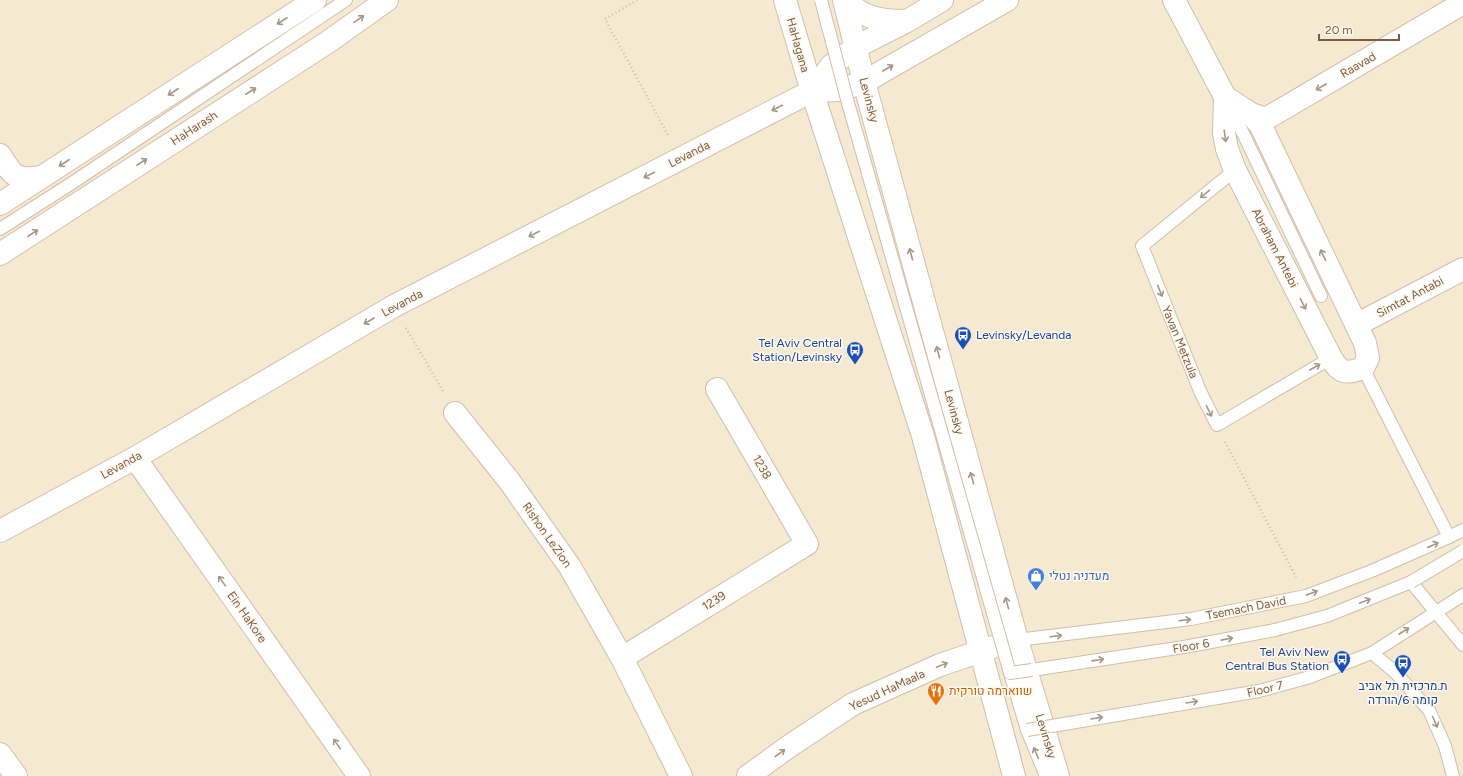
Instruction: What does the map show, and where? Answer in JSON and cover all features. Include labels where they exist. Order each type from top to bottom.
[{"type":"street","points":[[0,204],[315,0]]},
{"type":"street","name":"HaHarash","points":[[0,254],[328,42],[387,0]]},
{"type":"street","name":"HaHagana","points":[[785,0],[812,91]]},
{"type":"street","points":[[844,0],[856,47]]},
{"type":"street","points":[[847,0],[860,12],[869,17],[880,20],[907,21]]},
{"type":"street","name":"Levanda","points":[[812,91],[832,65],[856,47],[907,21],[942,0]]},
{"type":"street","name":"Levanda","points":[[0,531],[135,458],[394,306],[812,91],[840,90],[864,82],[1007,0]]},
{"type":"street","name":"Abraham Antebi","points":[[1174,0],[1225,97],[1251,114],[1261,126],[1365,343],[1368,358],[1363,368],[1351,372],[1343,371],[1335,366],[1235,170],[1227,149],[1224,133],[1225,97]]},
{"type":"street","name":"Raavad","points":[[1251,114],[1264,118],[1269,117],[1463,3]]},
{"type":"street","name":"Levinsky","points":[[856,47],[864,82],[1017,640],[1058,776]]},
{"type":"street","points":[[812,91],[923,436],[1014,776]]},
{"type":"street","points":[[0,155],[13,174],[28,179],[41,178]]},
{"type":"street","name":"Simtat Antabi","points":[[1356,325],[1463,269]]},
{"type":"street","name":"1238","points":[[717,389],[807,544]]},
{"type":"street","name":"Rishon LeZion","points":[[455,413],[510,482],[570,568],[622,658],[680,776]]},
{"type":"street","name":"Ein HaKore","points":[[135,458],[359,776]]},
{"type":"street","name":"1239","points":[[622,658],[807,544]]},
{"type":"street","name":"Yesud HaMaala","points":[[748,776],[853,704],[940,665],[1017,640]]},
{"type":"street","points":[[0,754],[16,776]]},
{"type":"lane","points":[[0,229],[72,183],[346,0]]},
{"type":"lane","points":[[821,0],[850,111],[1010,673],[1027,730],[1046,776]]},
{"type":"lane","points":[[1225,97],[1320,296]]},
{"type":"lane","name":"Yavan Metzula","points":[[1216,425],[1200,392],[1142,246],[1235,170]]},
{"type":"lane","points":[[1216,425],[1331,358]]},
{"type":"lane","points":[[1363,368],[1450,537]]},
{"type":"lane","name":"Tsemach David","points":[[1017,640],[1191,619],[1306,596],[1374,570],[1463,530]]},
{"type":"lane","name":"Floor 6","points":[[1010,673],[1184,647],[1275,630],[1327,616],[1411,582],[1463,551]]},
{"type":"lane","points":[[1411,582],[1463,645]]},
{"type":"lane","name":"Floor 7","points":[[1027,730],[1259,692],[1310,678],[1372,653],[1463,595]]},
{"type":"lane","points":[[1372,653],[1395,672],[1429,710],[1445,746],[1453,776]]},
{"type":"path","points":[[637,0],[605,18],[670,139]]},
{"type":"path","points":[[394,306],[455,413]]},
{"type":"path","points":[[1216,425],[1306,596]]},
{"type":"shaded area","points":[[0,0],[1463,0],[1463,776],[0,776]]},
{"type":"place","name":"Levinsky/Levanda","points":[[963,350]]},
{"type":"place","name":"Tel Aviv Central Station/Levinsky","points":[[855,365]]},
{"type":"place","name":"מעדניה נטלי","points":[[1036,591]]},
{"type":"place","name":"Tel Aviv New Central Bus Station","points":[[1342,674]]},
{"type":"place","name":"ת.מרכזית תל אביב קומה 6/הורדה","points":[[1403,678]]},
{"type":"place","name":"שווארמה טורקית","points":[[936,706]]}]
